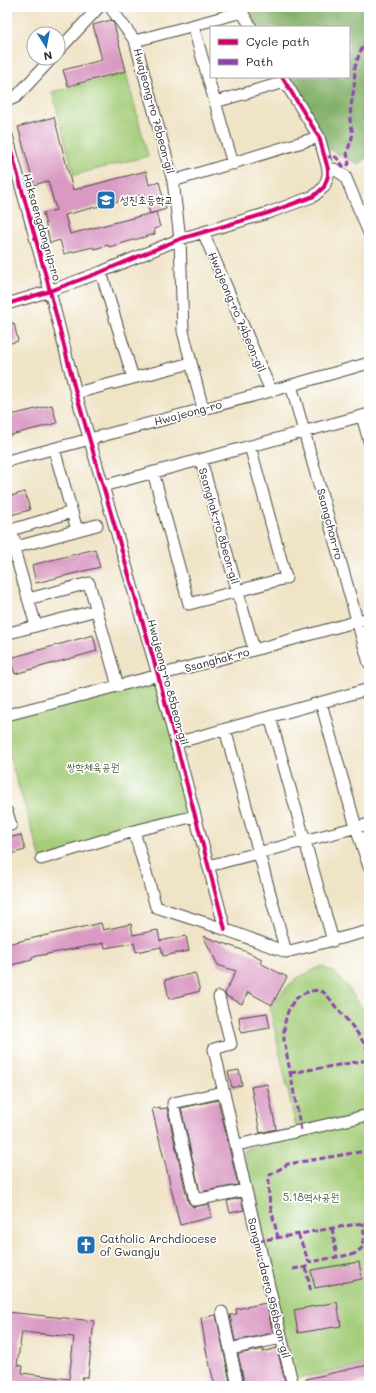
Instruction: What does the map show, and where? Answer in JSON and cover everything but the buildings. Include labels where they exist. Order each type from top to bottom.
[{"type":"street","points":[[66,42],[99,7]]},
{"type":"street","name":"Hwajeong-ro 78beon-gil","points":[[110,7],[134,41],[173,181],[180,238],[183,331],[203,409]]},
{"type":"street","points":[[241,9],[250,26]]},
{"type":"street","name":"Hwajeong-ro 78beon-gil","points":[[134,41],[193,26],[241,9]]},
{"type":"street","points":[[193,26],[233,164]]},
{"type":"street","points":[[7,101],[16,97],[45,66]]},
{"type":"street","points":[[7,304],[50,291],[101,272],[180,238],[268,213],[314,196],[324,187],[328,176],[328,169],[319,137],[283,80],[215,102]]},
{"type":"street","name":"Haksaengdongnip-ro","points":[[7,136],[90,440]]},
{"type":"street","name":"Hwajeong-ro 78beon-gil","points":[[173,181],[319,137]]},
{"type":"street","points":[[328,169],[334,169],[345,176],[369,233]]},
{"type":"street","name":"Hwajeong-ro 74beon-gil","points":[[203,232],[271,391]]},
{"type":"street","points":[[101,272],[133,378]]},
{"type":"street","points":[[76,393],[191,363]]},
{"type":"street","name":"Hwajeong-ro","points":[[7,461],[271,391],[369,363]]},
{"type":"street","name":"Ssangchon-ro","points":[[291,385],[369,663]]},
{"type":"street","points":[[103,486],[365,415],[369,441]]},
{"type":"street","name":"Hwajeong-ro 85beon-gil","points":[[90,440],[158,675],[225,930]]},
{"type":"street","name":"Ssanghak-ro 8beon-gil","points":[[153,472],[189,604],[238,592],[286,578],[250,446]]},
{"type":"street","points":[[54,449],[77,530]]},
{"type":"street","name":"Ssanghak-ro 8beon-gil","points":[[201,460],[254,650]]},
{"type":"street","points":[[36,626],[15,553],[16,547],[11,530],[72,512]]},
{"type":"street","points":[[16,547],[97,525]]},
{"type":"street","points":[[28,599],[89,583],[118,686]]},
{"type":"street","points":[[9,633],[97,610]]},
{"type":"street","name":"Ssanghak-ro","points":[[7,715],[369,618]]},
{"type":"street","points":[[176,743],[369,689]]},
{"type":"street","points":[[321,703],[369,868]]},
{"type":"street","points":[[270,716],[333,941]]},
{"type":"street","points":[[225,729],[286,952]]},
{"type":"street","points":[[7,812],[11,825]]},
{"type":"street","points":[[41,859],[134,831],[195,816]]},
{"type":"street","points":[[208,866],[369,824]]},
{"type":"street","points":[[134,831],[156,907],[286,952],[369,931]]},
{"type":"street","name":"Sangmu-daero 956beon-gil","points":[[219,997],[230,1044],[214,1049],[293,1386]]},
{"type":"street","points":[[223,1092],[173,1103],[195,1200],[246,1190]]},
{"type":"street","points":[[237,1145],[369,1115]]},
{"type":"street","points":[[222,1312],[238,1386]]},
{"type":"street","points":[[230,1349],[281,1338]]},
{"type":"green space","points":[[239,7],[369,7],[369,155],[359,165],[324,147],[283,78],[350,78],[350,26],[250,26]]},
{"type":"green space","points":[[126,73],[148,156],[74,175],[52,92]]},
{"type":"green space","name":"쌍학체육공원","points":[[158,675],[195,816],[41,859],[7,749],[7,715]]},
{"type":"green space","name":"5.18역사공원","points":[[322,966],[335,973],[347,986],[369,1018],[369,1364],[294,1379],[244,1154],[245,1150],[250,1148],[298,1137],[270,1008],[285,989],[297,978]]},
{"type":"marked path","points":[[325,157],[336,157],[344,167],[349,164],[347,153],[353,134],[350,120],[355,67],[360,52],[367,39],[367,29],[369,26]]},
{"type":"marked path","points":[[301,1130],[284,1040],[288,1011],[296,999],[301,995],[315,990],[325,993],[354,1028],[369,1053]]},
{"type":"marked path","points":[[290,1073],[369,1060]]},
{"type":"marked path","points":[[278,1238],[269,1198],[270,1175],[288,1164],[360,1152],[369,1155]]},
{"type":"marked path","points":[[258,1241],[369,1222]]},
{"type":"marked path","points":[[298,1234],[309,1262],[354,1254],[362,1248],[364,1234],[363,1223]]},
{"type":"marked path","points":[[332,1228],[337,1257]]},
{"type":"marked path","points":[[293,1269],[306,1267],[308,1264]]},
{"type":"marked path","points":[[306,1267],[311,1293]]},
{"type":"cycle path","points":[[7,304],[50,291],[101,272],[180,239],[268,213],[314,196],[324,187],[328,176],[328,169],[319,137],[283,78]]},
{"type":"cycle path","points":[[7,136],[50,291],[76,393],[158,675],[225,929]]},
{"type":"place","name":"성진초등학교","points":[[106,200]]},
{"type":"place","name":"Catholic Archdiocese of Gwangju","points":[[86,1245]]}]
